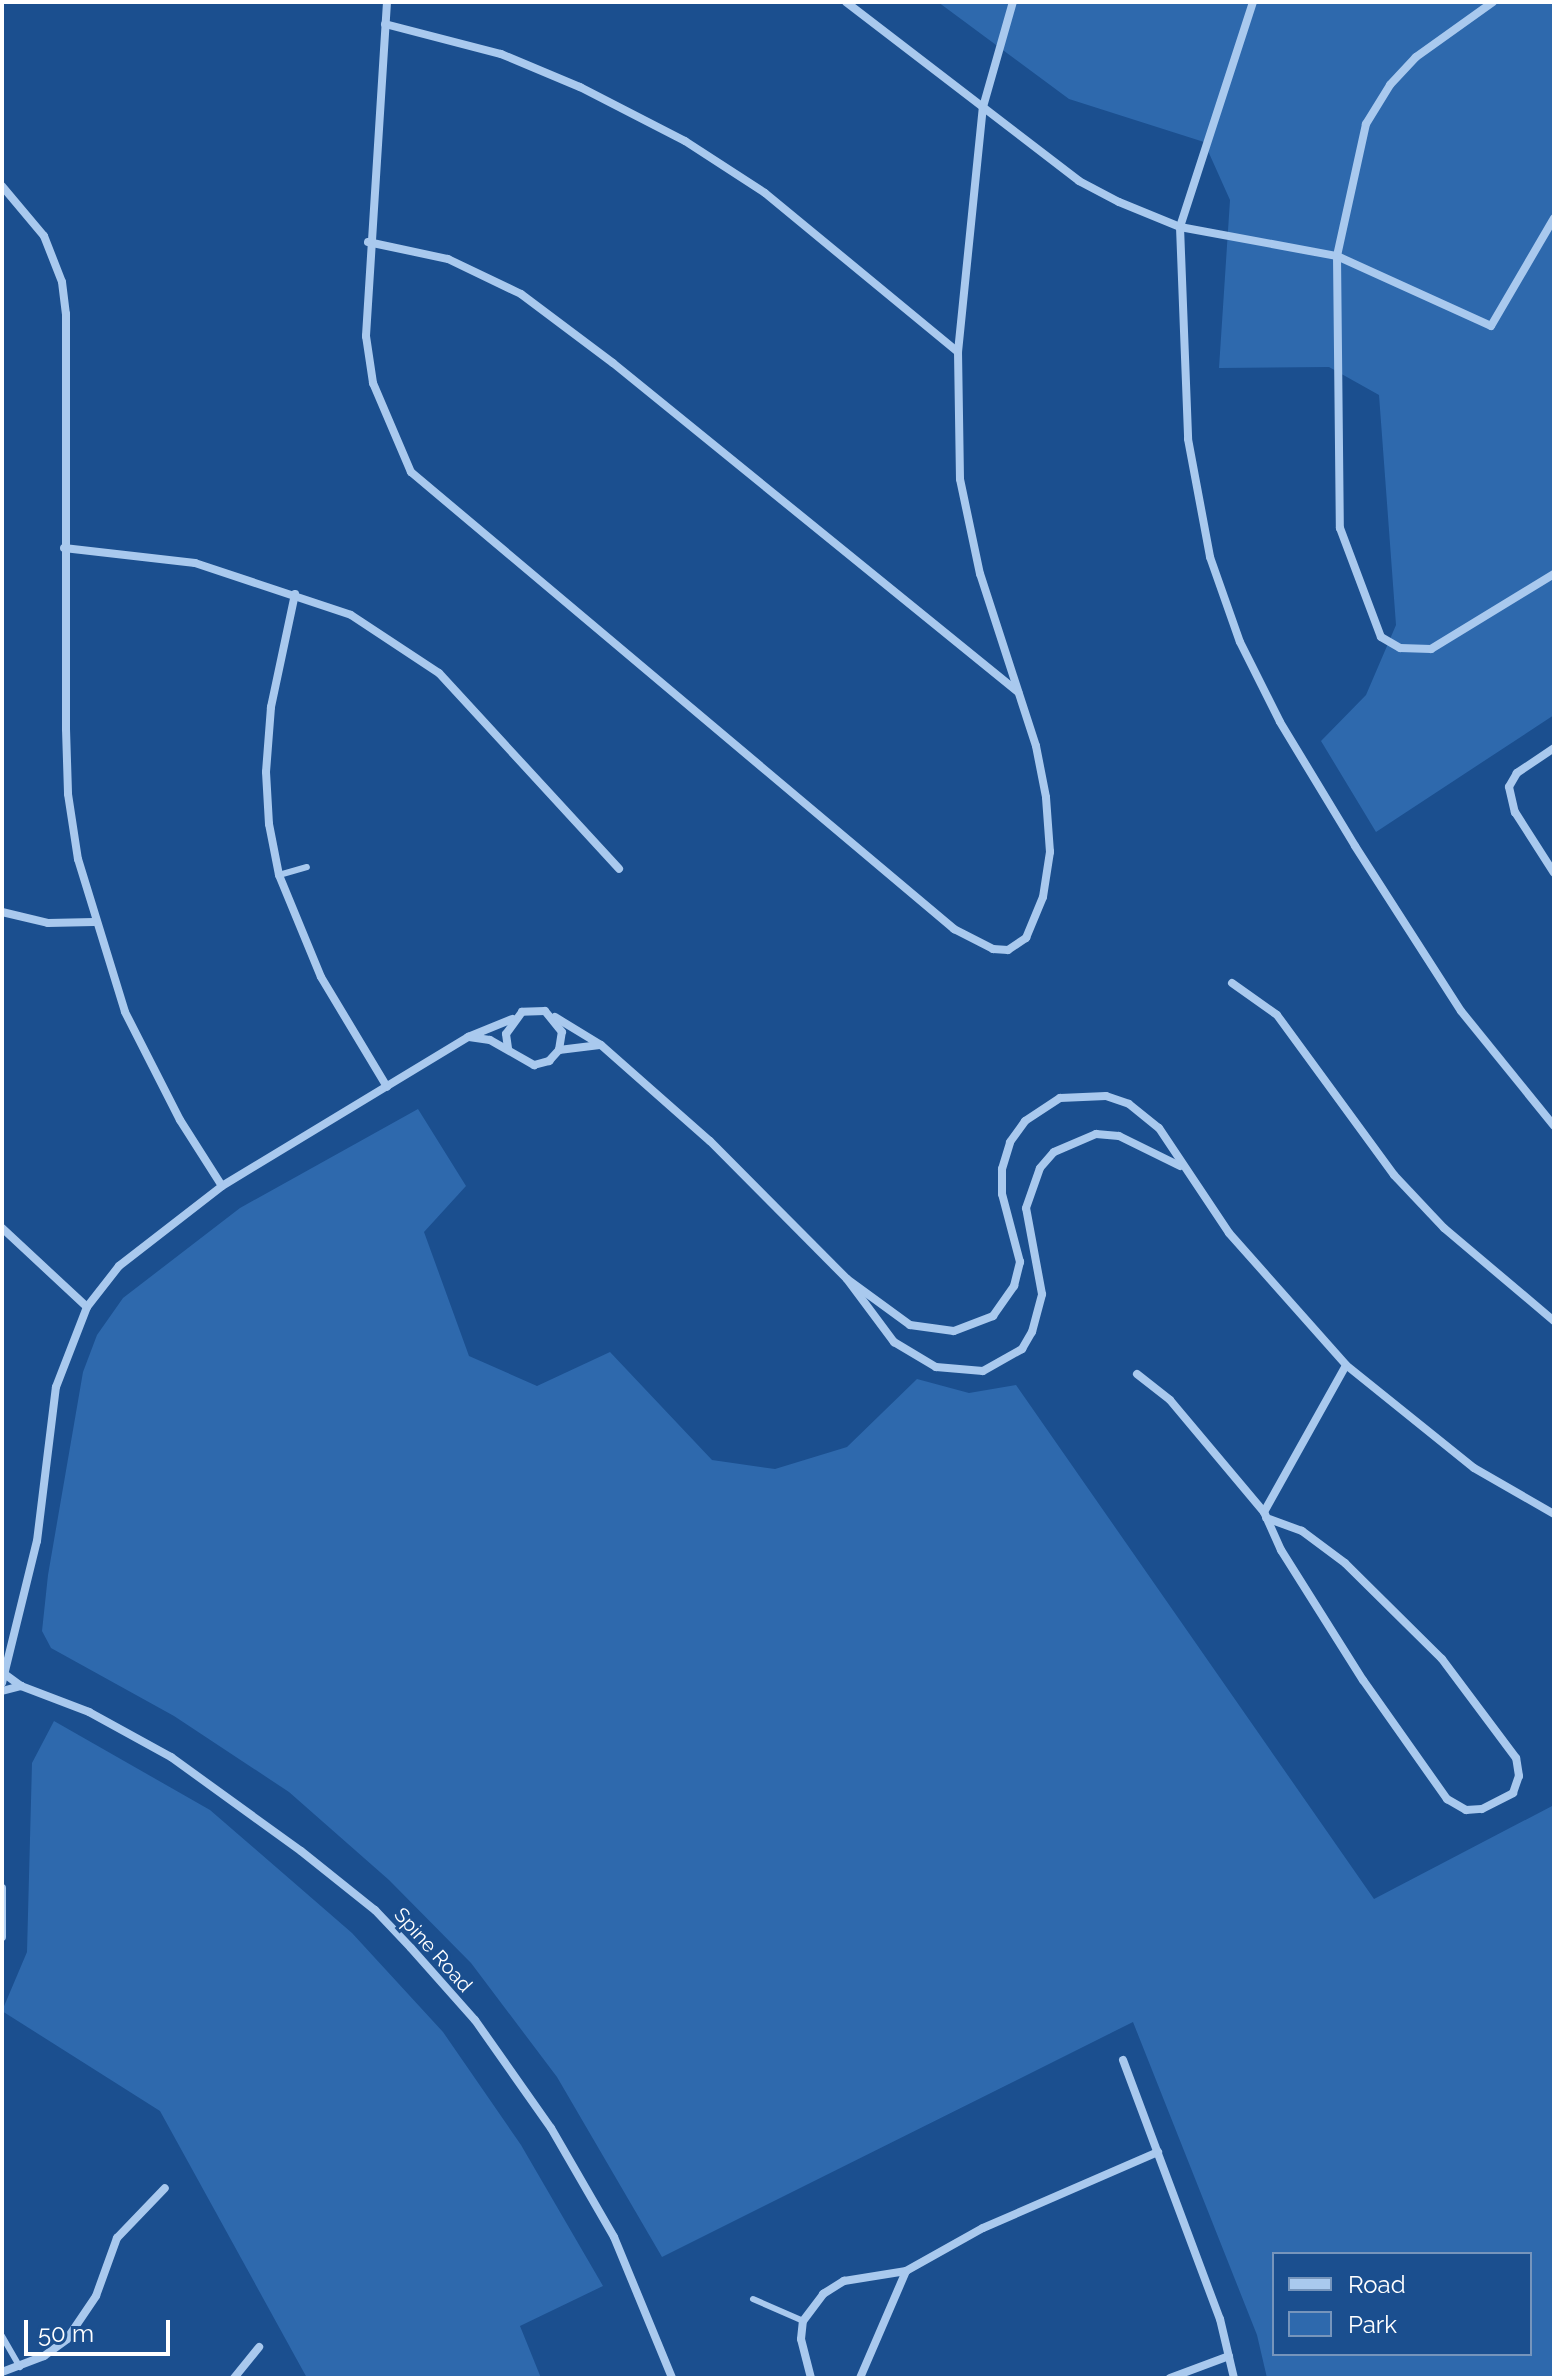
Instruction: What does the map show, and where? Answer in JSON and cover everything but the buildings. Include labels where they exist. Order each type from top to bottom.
[{"type":"street","points":[[387,2],[368,242],[366,336],[373,383],[411,472],[875,857],[954,929],[993,949],[1017,948],[1026,938],[1043,897],[1050,852],[1046,797],[1018,693],[980,574],[960,479],[958,352],[983,107],[1013,2]]},
{"type":"street","points":[[846,2],[1079,181],[1180,227],[1337,256],[1491,326],[1554,218]]},
{"type":"street","points":[[1253,2],[1180,227],[1188,439],[1210,557],[1240,642],[1280,722],[1407,930],[1471,1024],[1554,1126]]},
{"type":"street","points":[[1493,2],[1416,57],[1390,85],[1366,124],[1337,256],[1340,528],[1381,637],[1400,648],[1431,649],[1554,574]]},
{"type":"street","points":[[385,24],[501,54],[580,87],[685,141],[765,193],[958,352]]},
{"type":"street","points":[[2,186],[44,236],[62,282],[68,794],[94,922],[147,1058],[222,1186]]},
{"type":"street","points":[[2,203],[12,196]]},
{"type":"street","points":[[368,242],[448,259],[521,294],[613,363],[1018,693]]},
{"type":"street","points":[[64,548],[195,563],[351,615],[439,673],[619,869]]},
{"type":"street","points":[[295,594],[281,648],[266,772],[279,875],[321,977],[387,1087]]},
{"type":"street","points":[[1554,748],[1517,773],[1509,787],[1515,812],[1554,873]]},
{"type":"street","points":[[2,912],[48,923],[94,922]]},
{"type":"street","points":[[1232,983],[1277,1015],[1394,1175],[1444,1228],[1554,1321]]},
{"type":"street","points":[[3,1677],[37,1541],[56,1387],[87,1307],[119,1266],[222,1186],[468,1037],[533,1009],[555,1017],[601,1045],[721,1151],[847,1279],[885,1331],[913,1357],[936,1367],[983,1371],[1022,1349],[1040,1311],[1026,1208],[1040,1168],[1054,1152],[1074,1140],[1107,1135],[1180,1166]]},
{"type":"street","points":[[468,1037],[508,1049],[519,1061],[534,1065],[549,1061],[559,1050],[562,1032],[555,1017]]},
{"type":"street","points":[[508,1049],[506,1034],[512,1019]]},
{"type":"street","points":[[559,1050],[601,1045]]},
{"type":"street","points":[[847,1279],[910,1325],[954,1331],[993,1316],[1014,1286],[1020,1262],[1002,1194],[1010,1142],[1025,1121],[1060,1098],[1106,1096],[1129,1104],[1159,1128],[1180,1166],[1239,1245],[1346,1365],[1474,1468],[1554,1514]]},
{"type":"street","points":[[2,1228],[87,1307]]},
{"type":"street","points":[[1265,1515],[1346,1365]]},
{"type":"street","points":[[1137,1374],[1170,1400],[1265,1515],[1355,1667],[1447,1799],[1466,1810],[1482,1809],[1513,1793],[1519,1776],[1516,1758],[1442,1659],[1345,1563],[1302,1531],[1265,1515]]},
{"type":"street","name":"Spine Road","points":[[3,1677],[89,1712],[171,1757],[301,1851],[402,1939],[475,2020],[551,2128],[614,2237],[672,2378]]},
{"type":"street","points":[[2,1691],[21,1686]]},
{"type":"street","points":[[2,1888],[2,1937]]},
{"type":"street","points":[[1123,2060],[1158,2152],[1234,2378]]},
{"type":"street","points":[[811,2378],[802,2348],[803,2321],[823,2294],[844,2281],[906,2271],[983,2228],[1158,2152]]},
{"type":"street","points":[[2,2372],[20,2367],[67,2339],[84,2319],[117,2238],[165,2188]]},
{"type":"street","points":[[860,2378],[906,2271]]},
{"type":"street","points":[[234,2378],[259,2347]]},
{"type":"street","points":[[1170,2378],[1229,2356]]},
{"type":"lane","points":[[279,875],[307,867]]},
{"type":"lane","points":[[753,2299],[803,2321]]},
{"type":"lane","points":[[2,2336],[20,2367]]},
{"type":"green space","points":[[938,2],[1554,2],[1554,715],[1376,832],[1321,741],[1366,695],[1396,625],[1379,395],[1329,367],[1219,368],[1230,200],[1204,142],[1069,99]]},
{"type":"green space","points":[[418,1109],[466,1186],[424,1232],[469,1356],[537,1386],[610,1352],[712,1460],[775,1469],[847,1447],[917,1379],[969,1393],[1016,1385],[1374,1899],[1554,1805],[1554,2378],[1267,2378],[1257,2335],[1133,2022],[662,2257],[557,2077],[471,1963],[389,1880],[289,1792],[174,1716],[51,1648],[42,1631],[48,1575],[83,1372],[97,1335],[123,1298],[240,1208]]},
{"type":"green space","points":[[54,1721],[210,1810],[352,1933],[443,2032],[521,2145],[603,2286],[520,2326],[541,2378],[307,2378],[160,2111],[2,2011],[27,1952],[32,1763]]}]
